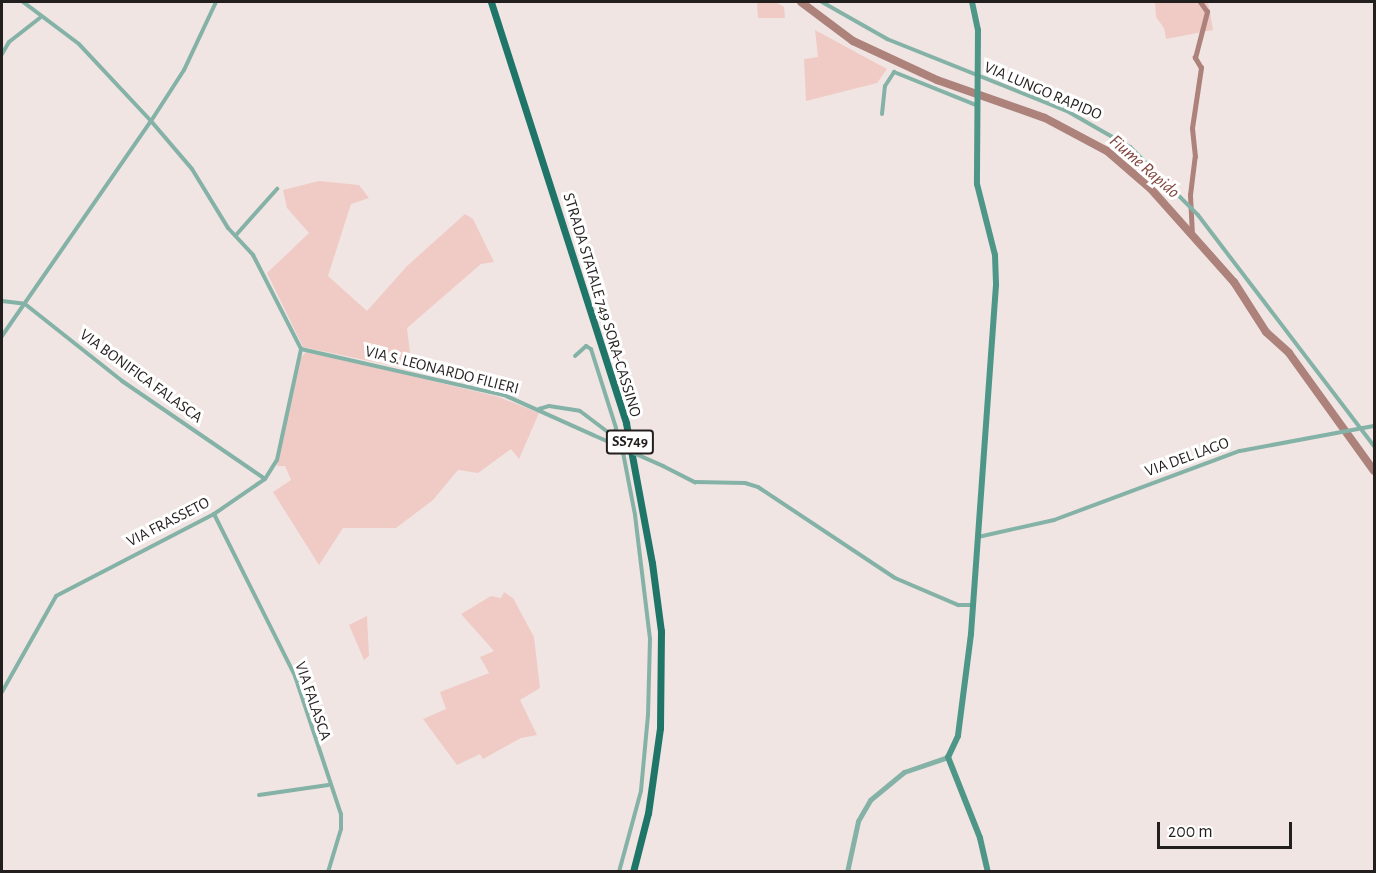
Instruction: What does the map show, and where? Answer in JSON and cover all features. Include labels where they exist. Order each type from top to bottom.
[{"type":"highway","name":"STRADA STATALE 749 SORA-CASSINO","points":[[491,2],[612,377],[641,497],[658,603],[662,685],[656,774],[638,852],[631,872]]},
{"type":"main road","points":[[972,2],[977,23],[977,184],[996,266],[973,605],[958,736],[948,757],[980,838],[988,872]]},
{"type":"street","points":[[23,2],[40,18],[79,44],[152,121],[192,169],[236,235],[253,255],[301,349]]},
{"type":"street","points":[[2,336],[152,121],[184,70],[216,2]]},
{"type":"street","name":"VIA LUNGO RAPIDO","points":[[822,2],[887,39],[1092,123],[1130,147],[1198,215],[1374,447]]},
{"type":"street","points":[[2,54],[9,42],[40,18]]},
{"type":"street","points":[[882,114],[885,86],[894,72],[976,101]]},
{"type":"street","points":[[236,235],[277,189]]},
{"type":"street","points":[[2,301],[25,304]]},
{"type":"street","name":"VIA BONIFICA FALASCA","points":[[25,304],[122,381],[265,479]]},
{"type":"street","points":[[575,356],[586,346],[591,349],[616,428],[614,434]]},
{"type":"street","name":"VIA S. LEONARDO FILIERI","points":[[301,349],[504,394],[695,482],[745,483],[758,487],[895,578],[958,605],[973,605]]},
{"type":"street","name":"VIA FRASSETO","points":[[2,692],[56,596],[213,514],[265,479],[277,460],[301,349]]},
{"type":"street","points":[[538,409],[549,406],[580,411],[614,434],[621,442],[635,515],[650,639],[648,699],[641,791],[619,872]]},
{"type":"street","name":"VIA DEL LAGO","points":[[978,537],[1054,520],[1221,456],[1359,426],[1374,426]]},
{"type":"street","name":"VIA FALASCA","points":[[213,514],[295,676],[328,785],[341,814],[342,829],[328,872]]},
{"type":"street","points":[[847,872],[858,821],[870,800],[904,772],[948,757]]},
{"type":"street","points":[[260,795],[328,785]]},
{"type":"shaded area","points":[[757,2],[776,2],[784,7],[785,18],[758,18]]},
{"type":"shaded area","points":[[1155,2],[1208,2],[1213,30],[1166,39],[1164,28],[1156,17]]},
{"type":"shaded area","points":[[815,30],[887,69],[877,83],[806,101],[804,59],[818,57]]},
{"type":"shaded area","points":[[319,181],[359,185],[369,198],[351,204],[328,276],[367,311],[407,266],[465,214],[473,219],[494,262],[481,264],[407,328],[412,370],[303,347],[267,273],[309,233],[287,208],[283,190]]},
{"type":"shaded area","points":[[307,351],[499,397],[539,413],[519,459],[511,449],[478,473],[458,470],[433,500],[396,528],[343,528],[319,565],[273,492],[291,480],[285,466],[277,466],[300,358]]},
{"type":"shaded area","points":[[504,592],[513,598],[534,637],[540,688],[520,700],[537,735],[521,738],[483,759],[480,754],[457,765],[423,719],[446,709],[440,692],[489,673],[480,657],[494,651],[461,614],[491,596],[501,598]]},
{"type":"shaded area","points":[[367,616],[369,656],[364,660],[349,625]]},
{"type":"waterway","name":"Fiume Rapido","points":[[801,2],[853,41],[937,80],[1045,118],[1107,151],[1151,189],[1234,282],[1266,332],[1289,353],[1374,471]]},
{"type":"waterway","points":[[1192,235],[1190,195],[1195,157],[1192,128],[1201,68],[1195,58],[1207,12],[1200,2]]}]
